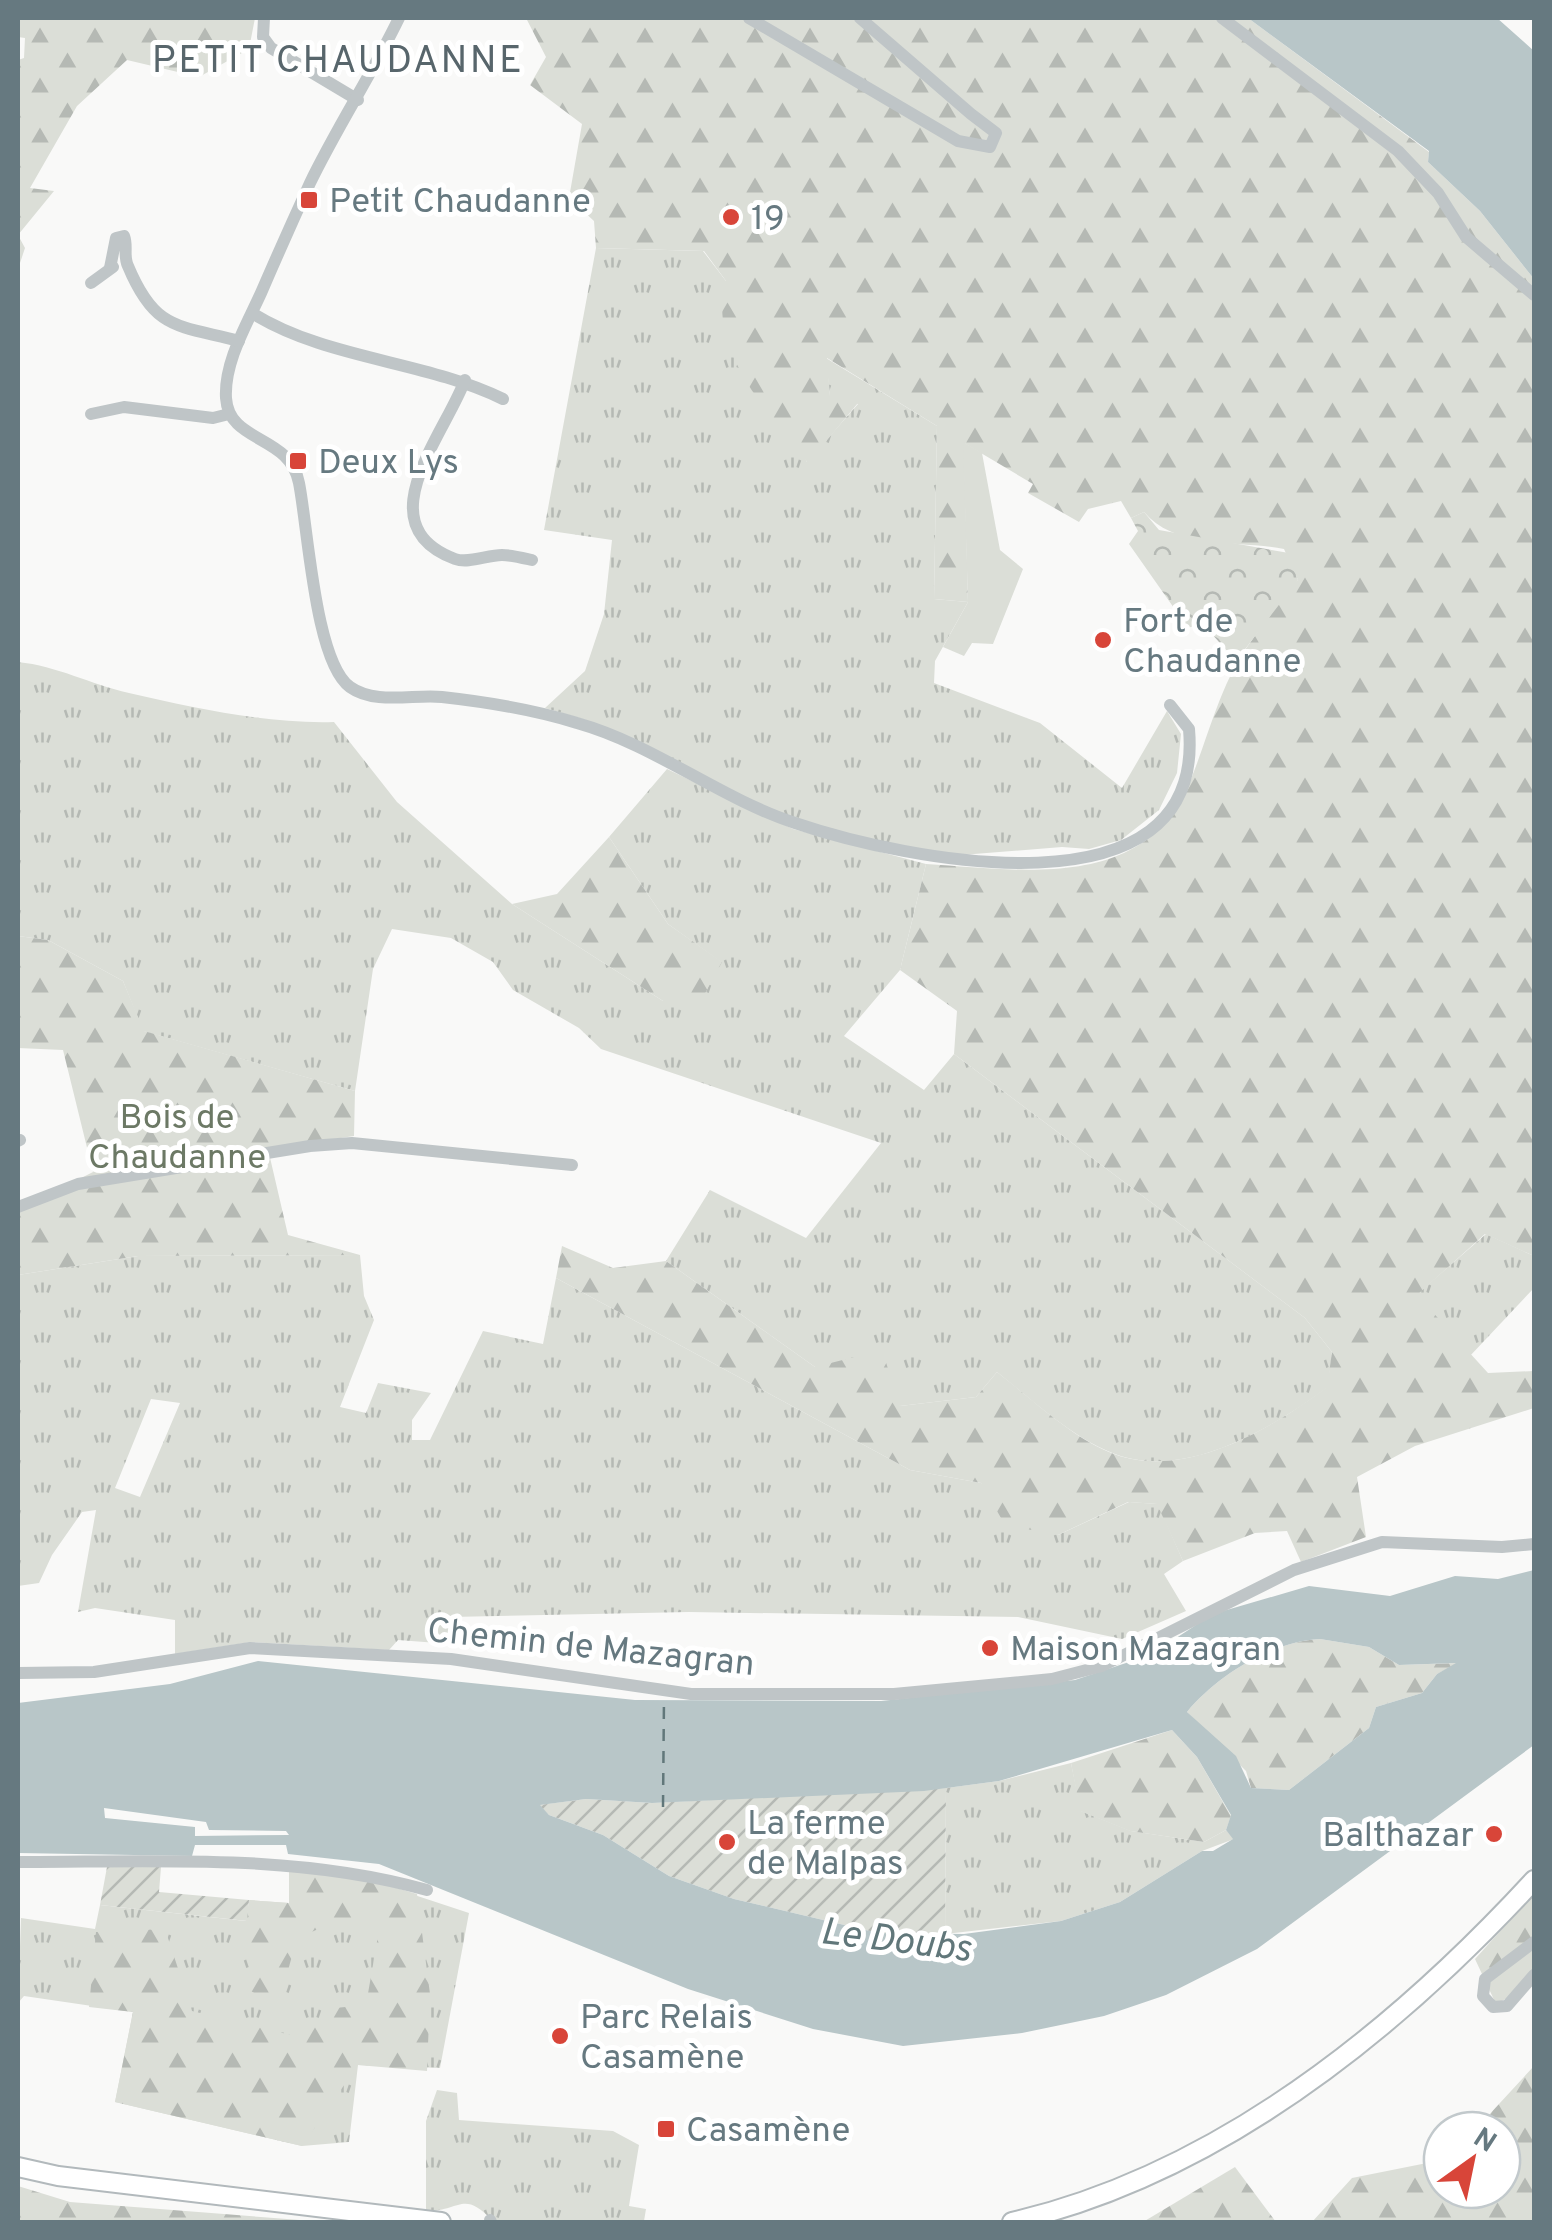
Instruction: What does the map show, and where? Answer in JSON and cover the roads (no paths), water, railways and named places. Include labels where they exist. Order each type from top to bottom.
[{"type":"main road","points":[[1012,2222],[1103,2195],[1225,2136],[1417,1999],[1534,1880]]},
{"type":"main road","points":[[18,2167],[58,2176],[446,2220]]},
{"type":"street","points":[[264,18],[263,37],[271,48],[358,100]]},
{"type":"street","points":[[399,18],[358,100],[310,182],[238,342],[227,380],[229,414],[239,426],[282,450],[295,467],[309,564],[330,660],[336,674],[356,692],[440,697],[578,723],[667,760],[789,822],[924,858],[1012,863],[1091,856],[1132,844],[1148,834],[1176,796],[1186,771],[1189,728],[1170,705]]},
{"type":"street","points":[[749,18],[958,141],[990,147],[996,133],[992,126],[970,114],[860,18]]},
{"type":"street","points":[[1222,18],[1398,151],[1438,193],[1466,236],[1534,295]]},
{"type":"street","points":[[110,268],[110,254],[121,235],[128,240],[127,265],[161,320],[238,342]]},
{"type":"street","points":[[92,282],[110,268],[127,265]]},
{"type":"street","points":[[252,314],[296,337],[382,363],[465,380],[504,398]]},
{"type":"street","points":[[465,380],[411,498],[414,526],[456,560],[502,554],[532,560]]},
{"type":"street","points":[[91,414],[124,407],[213,418],[229,414]]},
{"type":"street","points":[[18,1207],[78,1184],[310,1146],[352,1143],[572,1166]]},
{"type":"street","name":"Chemin de Mazagran","points":[[18,1673],[94,1672],[250,1648],[451,1659],[691,1694],[894,1694],[1052,1679],[1102,1666],[1294,1570],[1382,1542],[1534,1544]]},
{"type":"street","points":[[18,1862],[290,1865],[374,1875],[427,1890]]},
{"type":"street","points":[[1534,1942],[1486,1980],[1482,1996],[1493,2007],[1507,2006],[1534,1976]]},
{"type":"water","points":[[1248,18],[1497,18],[1534,51],[1534,279],[1480,211],[1428,162],[1429,151]]},
{"type":"water","name":"Le Doubs","points":[[1534,1570],[1534,1745],[1257,1949],[1166,1995],[1104,2016],[1022,2033],[903,2046],[813,2029],[688,1989],[379,1864],[288,1854],[286,1845],[195,1845],[192,1856],[18,1853],[18,1703],[170,1684],[258,1661],[635,1700],[881,1701],[1075,1680],[1150,1655],[1213,1614],[1309,1586],[1390,1596],[1455,1576],[1498,1579]],"holes":[[[1320,1639],[1369,1647],[1399,1665],[1456,1663],[1437,1674],[1422,1693],[1376,1707],[1369,1728],[1289,1790],[1251,1788],[1236,1756],[1187,1712],[1214,1686],[1265,1653]],[[1172,1730],[1197,1757],[1231,1815],[1226,1830],[1233,1839],[1213,1851],[1202,1851],[1120,1902],[1061,1921],[964,1934],[878,1933],[734,1899],[669,1876],[603,1835],[549,1815],[540,1805],[586,1799],[652,1803],[924,1791],[999,1781]],[[104,1808],[206,1822],[209,1830],[286,1831],[289,1835],[195,1836],[195,1827],[105,1818]]]},
{"type":"place","name":"Petit Chaudanne","points":[[309,200]]},
{"type":"place","name":"19","points":[[731,217]]},
{"type":"place","name":"Deux Lys","points":[[298,461]]},
{"type":"place","name":"Fort de Chaudanne","points":[[1103,640]]},
{"type":"place","name":"Maison Mazagran","points":[[990,1648]]},
{"type":"place","name":"Balthazar","points":[[1494,1834]]},
{"type":"place","name":"La ferme de Malpas","points":[[727,1842]]},
{"type":"place","name":"Parc Relais Casamène","points":[[560,2036]]},
{"type":"place","name":"Casamène","points":[[666,2129]]},
{"type":"district","name":"PETIT CHAUDANNE","points":[[338,59]]},
{"type":"park label","name":"Bois de Chaudanne","points":[[177,1136]]}]
